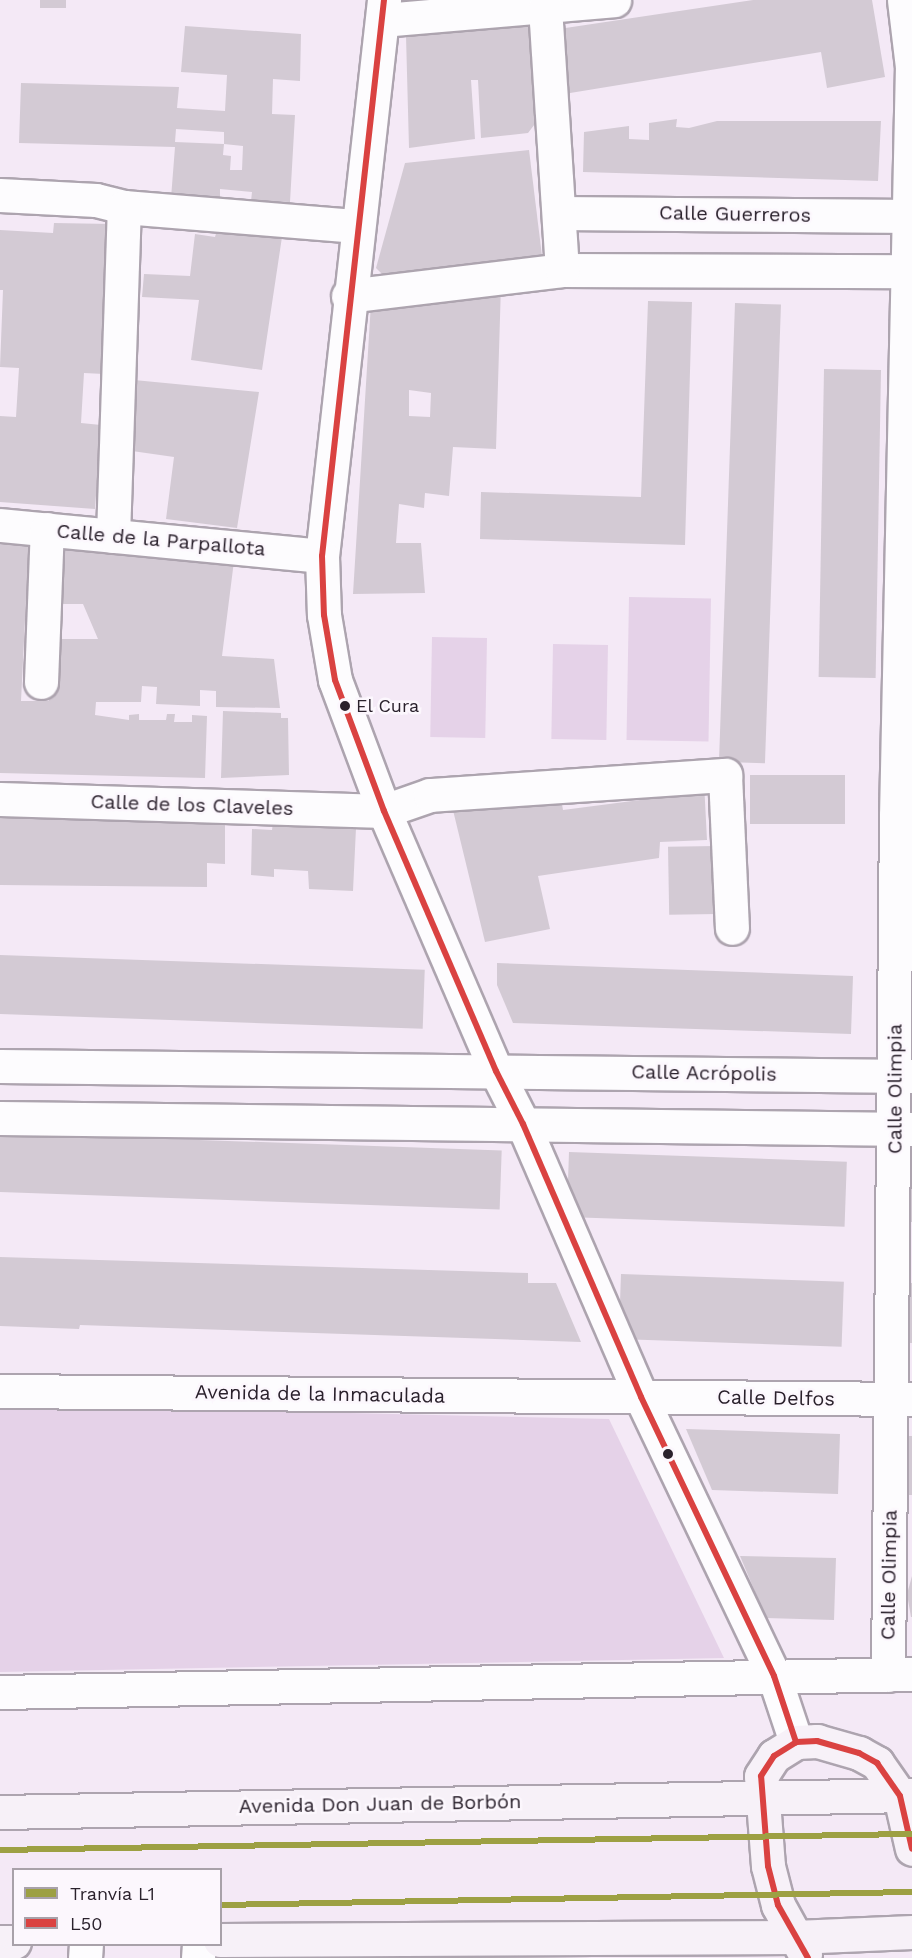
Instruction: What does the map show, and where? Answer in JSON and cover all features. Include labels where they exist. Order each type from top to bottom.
[{"type":"main road","points":[[802,1948],[778,1905],[768,1866],[760,1796],[761,1776],[774,1756],[796,1742],[817,1741],[859,1753],[877,1763],[906,1796],[912,1849]]},
{"type":"main road","name":"Avenida Don Juan de Borbón","points":[[0,1812],[760,1796],[906,1796]]},
{"type":"main road","points":[[222,1940],[563,1948],[802,1948],[912,1932]]},
{"type":"main road","points":[[910,1958],[912,1950]]},
{"type":"street","points":[[614,0],[545,8],[384,10],[348,296],[322,556],[324,615],[334,680],[384,811],[496,1071],[523,1124],[641,1397],[774,1676],[796,1742]]},
{"type":"street","name":"Calle Olimpia","points":[[900,1674],[904,816],[912,67],[904,0]]},
{"type":"street","points":[[545,8],[562,270]]},
{"type":"street","points":[[0,195],[96,200],[124,207],[357,226]]},
{"type":"street","points":[[113,536],[124,207]]},
{"type":"street","name":"Calle Guerreros","points":[[559,213],[910,216]]},
{"type":"street","points":[[348,296],[562,270],[909,272]]},
{"type":"street","name":"Calle de la Parpallota","points":[[0,525],[322,556]]},
{"type":"street","points":[[41,682],[47,529]]},
{"type":"street","points":[[384,811],[430,795],[725,775],[732,928]]},
{"type":"street","name":"Calle de los Claveles","points":[[0,799],[384,811]]},
{"type":"street","name":"Calle Acrópolis","points":[[0,1066],[903,1076]]},
{"type":"street","points":[[0,1118],[903,1129]]},
{"type":"street","name":"Avenida de la Inmaculada","points":[[0,1391],[641,1397]]},
{"type":"street","name":"Calle Delfos","points":[[641,1397],[902,1399]]},
{"type":"street","points":[[0,1692],[900,1674]]},
{"type":"shaded area","points":[[629,597],[711,598],[708,741],[627,740]]},
{"type":"shaded area","points":[[432,637],[487,638],[485,738],[430,737]]},
{"type":"shaded area","points":[[553,644],[608,645],[606,740],[551,739]]},
{"type":"shaded area","points":[[0,1405],[609,1419],[724,1658],[0,1672]]},
{"type":"building","points":[[40,0],[66,0],[66,8],[40,8]]},
{"type":"building","points":[[753,0],[872,0],[885,77],[827,88],[821,52],[564,94],[552,30]]},
{"type":"building","points":[[535,25],[541,116],[528,133],[481,138],[478,80],[471,80],[475,139],[409,148],[406,36]]},
{"type":"building","points":[[185,26],[301,34],[300,81],[273,79],[272,114],[295,115],[290,202],[251,201],[252,192],[220,189],[220,200],[171,198],[175,147],[19,143],[21,83],[179,87],[177,108],[225,111],[227,75],[181,72]],"holes":[[[176,129],[224,132],[224,144],[175,142]],[[224,144],[243,146],[242,170],[230,170],[231,156],[223,155]]]},
{"type":"building","points":[[677,119],[676,127],[689,128],[717,121],[881,121],[878,181],[583,172],[584,132],[629,126],[629,139],[649,140],[649,123]]},
{"type":"building","points":[[529,150],[542,256],[383,275],[376,268],[405,163]]},
{"type":"building","points":[[54,223],[112,224],[104,374],[84,373],[81,423],[101,425],[95,509],[0,502],[0,416],[16,417],[19,368],[0,367],[3,290],[0,290],[0,230],[53,233]]},
{"type":"building","points":[[217,230],[282,237],[262,370],[191,360],[199,300],[142,297],[144,274],[190,276],[195,234],[215,237]]},
{"type":"building","points":[[501,285],[496,449],[453,447],[449,496],[425,493],[424,508],[399,504],[396,543],[421,543],[425,593],[353,594],[371,303]],"holes":[[[409,390],[431,393],[430,417],[409,416]]]},
{"type":"building","points":[[648,301],[692,302],[685,545],[480,539],[481,492],[641,497]]},
{"type":"building","points":[[735,303],[781,305],[765,763],[719,762]]},
{"type":"building","points":[[824,369],[881,370],[876,678],[819,677]]},
{"type":"building","points":[[134,380],[259,392],[237,528],[166,519],[174,457],[132,451]]},
{"type":"building","points":[[0,537],[29,540],[21,701],[49,701],[54,639],[98,639],[83,604],[56,604],[59,543],[234,561],[222,656],[274,659],[280,708],[216,707],[216,691],[200,690],[200,706],[156,704],[157,687],[142,686],[141,702],[96,702],[95,715],[129,720],[129,715],[139,714],[139,720],[166,720],[167,714],[175,714],[174,722],[192,722],[192,715],[207,716],[205,778],[0,773]]},
{"type":"building","points":[[223,711],[281,713],[281,718],[288,718],[289,775],[221,778]]},
{"type":"building","points":[[750,775],[845,775],[845,824],[750,824]]},
{"type":"building","points":[[704,782],[707,840],[660,842],[659,858],[538,876],[550,929],[485,942],[451,802],[560,793],[563,810],[663,797],[661,784]]},
{"type":"building","points":[[0,816],[225,820],[225,864],[207,863],[207,887],[0,885]]},
{"type":"building","points":[[273,822],[356,828],[353,891],[309,889],[308,871],[274,869],[274,877],[251,875],[252,829],[272,830]]},
{"type":"building","points":[[716,846],[717,914],[669,915],[668,847]]},
{"type":"building","points":[[0,955],[425,970],[423,1029],[0,1014]]},
{"type":"building","points":[[497,963],[853,976],[851,1034],[513,1023],[497,985]]},
{"type":"building","points":[[0,1133],[502,1151],[500,1209],[0,1192]]},
{"type":"building","points":[[569,1152],[847,1162],[845,1227],[567,1217]]},
{"type":"building","points":[[909,1162],[912,1162],[912,1222],[907,1222]]},
{"type":"building","points":[[0,1257],[528,1273],[528,1283],[556,1283],[581,1342],[80,1325],[79,1329],[0,1326]]},
{"type":"building","points":[[621,1274],[844,1282],[842,1347],[619,1339]]},
{"type":"building","points":[[905,1283],[912,1283],[912,1343],[903,1343]]},
{"type":"building","points":[[686,1429],[840,1434],[838,1494],[712,1490]]},
{"type":"building","points":[[900,1436],[912,1436],[912,1495],[900,1495]]},
{"type":"building","points":[[740,1556],[836,1558],[834,1620],[766,1618]]},
{"type":"building","points":[[912,1576],[912,1617],[911,1617],[907,1594]]},
{"type":"tram line","name":"L1","points":[[0,1850],[912,1834]]},
{"type":"tram line","name":"L1","points":[[222,1905],[912,1892]]},
{"type":"transit line","name":"L50","points":[[384,0],[322,556],[324,615],[335,680],[384,811],[496,1071],[523,1124],[641,1397],[774,1676],[796,1742]]},
{"type":"transit line","name":"L50","points":[[808,1958],[778,1905],[768,1866],[761,1776],[774,1756],[796,1742],[817,1741],[859,1753],[877,1763],[900,1796],[912,1849]]},
{"type":"place","name":"El Cura","points":[[345,706]]}]
